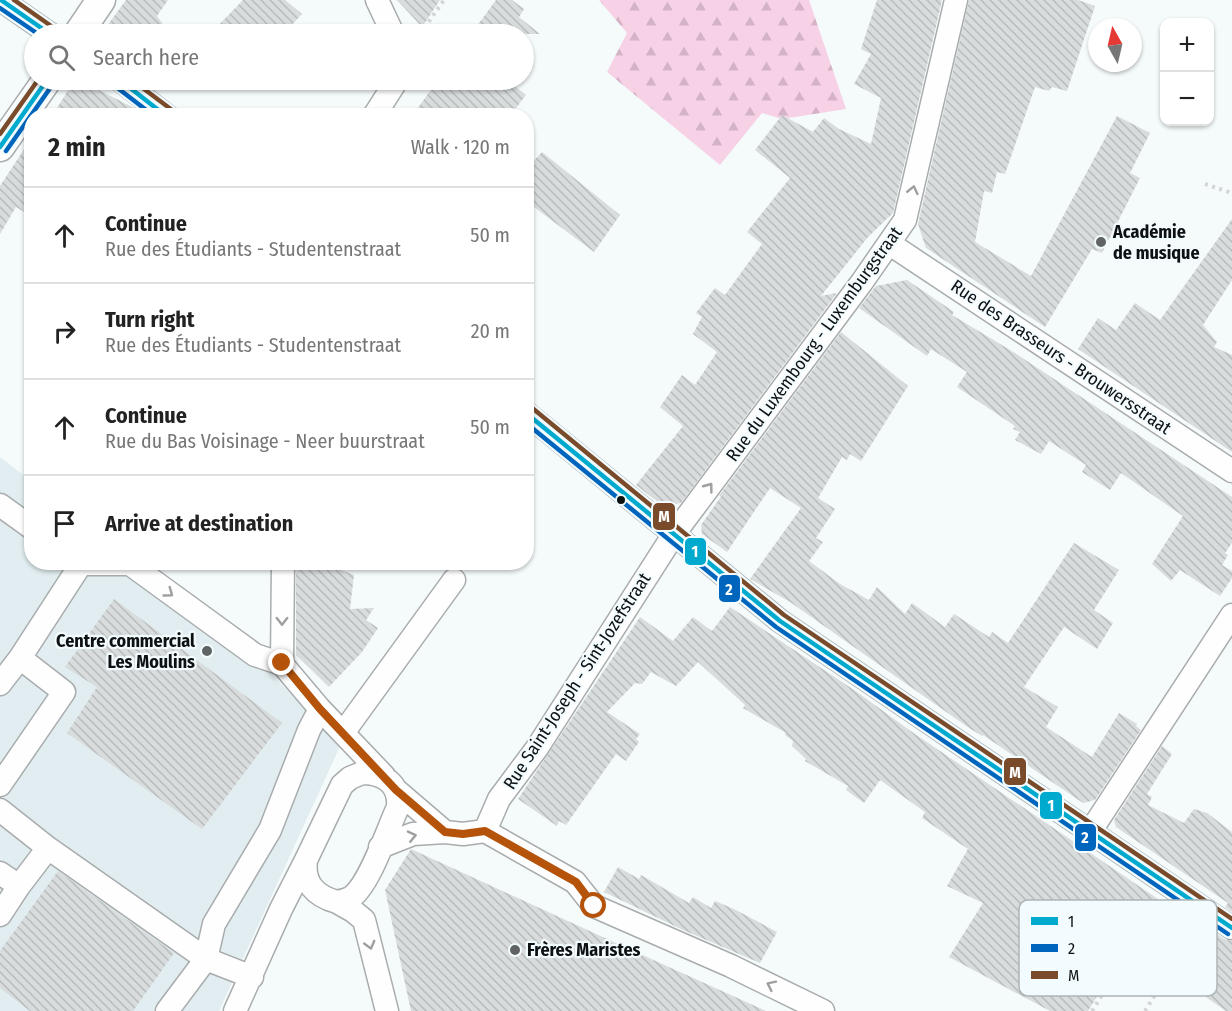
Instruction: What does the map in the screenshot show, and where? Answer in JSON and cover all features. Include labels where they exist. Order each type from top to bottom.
[{"type":"main road","points":[[85,24],[101,0]]},
{"type":"main road","points":[[27,108],[40,90]]},
{"type":"main road","points":[[0,147],[24,113]]},
{"type":"street","points":[[1,0],[36,24]]},
{"type":"street","points":[[377,0],[388,24]]},
{"type":"street","name":"Rue du Luxembourg - Luxemburgstraat","points":[[674,534],[905,220],[956,0]]},
{"type":"street","points":[[133,90],[157,108]]},
{"type":"street","points":[[379,108],[391,90]]},
{"type":"street","name":"Rue des Brasseurs - Brouwersstraat","points":[[890,243],[1232,471]]},
{"type":"street","points":[[534,420],[804,639],[1190,900]]},
{"type":"street","points":[[0,505],[24,522]]},
{"type":"street","name":"Rue Saint-Joseph - Sint-Jozefstraat","points":[[485,831],[499,799],[537,748],[674,534]]},
{"type":"street","points":[[0,684],[20,658],[76,570]]},
{"type":"street","points":[[138,570],[255,654],[282,663],[336,726],[390,783],[445,832]]},
{"type":"street","points":[[282,663],[283,570]]},
{"type":"street","points":[[167,1011],[206,958],[214,924],[270,830],[309,730],[336,726],[454,580]]},
{"type":"street","points":[[1090,832],[1232,615]]},
{"type":"street","points":[[0,785],[64,692],[20,658]]},
{"type":"street","points":[[336,726],[342,785]]},
{"type":"street","points":[[235,1011],[281,909],[342,785],[350,778],[362,773],[374,773],[390,783],[399,798],[398,807],[367,878],[350,898],[337,902]]},
{"type":"street","points":[[0,810],[48,848],[206,958],[252,977]]},
{"type":"street","points":[[380,847],[413,834],[445,832],[463,834],[485,831],[576,882],[594,906],[731,966],[823,1011]]},
{"type":"street","points":[[0,915],[48,848]]},
{"type":"street","points":[[306,860],[307,880],[315,893],[353,910],[364,920],[387,1011]]},
{"type":"street","points":[[0,873],[19,886]]},
{"type":"street","points":[[281,909],[315,893]]},
{"type":"street","points":[[1217,918],[1232,928]]},
{"type":"path","points":[[427,24],[444,0]]},
{"type":"path","points":[[1205,184],[1232,193]]},
{"type":"path","points":[[1161,900],[1170,886]]},
{"type":"path","points":[[1092,1011],[1101,996]]},
{"type":"path","points":[[1145,1011],[1154,996]]},
{"type":"shaded area","points":[[0,457],[24,476],[24,570],[144,570],[241,644],[341,744],[219,1011],[0,1011]]},
{"type":"green space","points":[[599,0],[809,0],[846,109],[782,119],[762,113],[720,165],[607,72],[627,33]]},
{"type":"building","points":[[126,0],[168,0],[157,16],[163,24],[108,24]]},
{"type":"building","points":[[243,0],[285,0],[302,14],[292,24],[220,24]]},
{"type":"building","points":[[397,0],[440,0],[424,24],[419,24]]},
{"type":"building","points":[[496,0],[512,0],[524,9],[519,17],[528,24],[478,24]]},
{"type":"building","points":[[877,0],[942,0],[893,213],[868,237],[821,296],[837,293],[681,503],[663,506],[636,485],[683,426],[660,407],[682,375],[695,385],[717,352],[693,334],[702,317],[696,313],[715,288],[725,295],[762,244],[747,232],[790,178],[755,150],[782,115],[813,132],[824,118],[839,129],[871,144],[881,98],[854,84],[871,54],[861,49]]},
{"type":"building","points":[[969,0],[1078,0],[1095,6],[1091,18],[1088,18],[1088,27],[1067,91],[1052,87],[1049,91],[1035,87],[1005,174],[997,172],[992,193],[984,191],[975,242],[1031,276],[1117,116],[1150,133],[1130,173],[1140,178],[1102,253],[1092,249],[1045,327],[926,248],[918,224]]},
{"type":"building","points":[[68,90],[99,90],[134,108],[57,108]]},
{"type":"building","points":[[431,90],[520,90],[526,95],[516,108],[418,108]]},
{"type":"building","points":[[24,149],[24,212],[16,207],[0,234],[0,186]]},
{"type":"building","points":[[542,152],[620,215],[594,252],[534,207],[534,160]]},
{"type":"building","points":[[1232,219],[1232,280],[1203,325],[1217,342],[1214,347],[1232,355],[1232,452],[1078,349],[1098,318],[1116,330],[1135,303],[1160,320]]},
{"type":"building","points":[[907,280],[954,312],[952,315],[1015,353],[1232,497],[1232,543],[1225,553],[1228,555],[1222,565],[1232,571],[1232,578],[1220,596],[1180,570],[1171,581],[1152,564],[1183,516],[1121,473],[1110,490],[1082,472],[1086,465],[1049,441],[1041,454],[1015,440],[1020,432],[1013,429],[1015,426],[957,387],[967,372],[931,349],[927,356],[859,308],[876,286]]},
{"type":"building","points":[[841,332],[908,386],[861,461],[850,454],[847,460],[842,457],[818,498],[835,509],[816,538],[823,542],[809,561],[840,584],[869,600],[877,587],[905,614],[912,603],[945,627],[954,614],[989,637],[992,632],[1008,643],[1074,543],[1119,570],[1094,610],[1113,623],[1097,649],[1064,627],[1024,687],[1058,707],[1046,727],[1092,757],[1119,713],[1137,724],[1136,726],[1141,730],[1095,800],[1083,803],[983,735],[969,728],[790,602],[750,579],[801,508],[770,488],[727,552],[702,534],[701,525],[722,495],[719,496]]},
{"type":"building","points":[[296,570],[341,570],[354,575],[350,609],[374,608],[366,620],[378,628],[362,652],[329,687],[296,655]]},
{"type":"building","points":[[114,599],[282,723],[202,829],[67,733],[97,687],[65,667]]},
{"type":"building","points":[[730,607],[1158,899],[1019,900],[1019,994],[949,957],[983,903],[947,886],[968,849],[922,818],[925,812],[880,780],[864,803],[846,790],[848,786],[805,761],[806,759],[792,746],[793,741],[785,735],[786,733],[743,708],[745,705],[698,662],[676,686],[651,672],[642,684],[635,683],[607,712],[640,734],[636,739],[639,742],[626,761],[616,754],[566,825],[559,821],[557,826],[518,799],[640,617],[673,641],[693,617],[712,631]]},
{"type":"building","points":[[1162,746],[1172,754],[1147,794],[1152,797],[1148,805],[1184,823],[1194,809],[1207,813],[1232,832],[1232,912],[1225,907],[1228,903],[1116,827],[1114,820]]},
{"type":"building","name":"Frères Maristes","points":[[411,849],[766,1011],[411,1011],[385,890]]},
{"type":"building","points":[[618,867],[639,879],[641,875],[689,903],[693,897],[711,908],[715,901],[777,932],[760,963],[683,930],[604,892]]},
{"type":"building","points":[[58,871],[174,953],[133,1011],[30,1011],[0,988],[0,951]]},
{"type":"building","points":[[1217,934],[1232,941],[1232,1011],[1226,1011],[1204,996],[1217,996]]},
{"type":"building","points":[[1022,996],[1097,996],[1088,1011],[1050,1011]]},
{"type":"transit line","name":"1","points":[[1,0],[36,24]]},
{"type":"transit line","name":"M","points":[[14,0],[48,24]]},
{"type":"transit line","name":"2","points":[[0,8],[24,24]]},
{"type":"transit line","name":"M","points":[[0,134],[31,90]]},
{"type":"transit line","name":"1","points":[[27,108],[40,90]]},
{"type":"transit line","name":"2","points":[[36,108],[49,90]]},
{"type":"transit line","name":"2","points":[[120,90],[144,108]]},
{"type":"transit line","name":"1","points":[[133,90],[156,108]]},
{"type":"transit line","name":"M","points":[[145,90],[169,108]]},
{"type":"transit line","name":"1","points":[[0,147],[24,113]]},
{"type":"transit line","name":"2","points":[[6,151],[24,125]]},
{"type":"transit line","name":"M","points":[[534,409],[784,615],[1204,900]]},
{"type":"transit line","name":"1","points":[[534,420],[780,621],[1191,900]]},
{"type":"transit line","name":"2","points":[[534,430],[776,627],[1178,900]]},
{"type":"transit line","name":"M","points":[[1217,909],[1232,919]]},
{"type":"transit line","name":"1","points":[[1217,918],[1232,928]]},
{"type":"transit line","name":"2","points":[[1217,927],[1228,934]]},
{"type":"place","name":"Académie de musique","points":[[1101,242]]},
{"type":"place","name":"Centre commercial Les Moulins","points":[[207,651]]},
{"type":"place","name":"Frères Maristes","points":[[515,950]]},
{"type":"route","points":[[282,663],[320,709],[391,782],[396,790],[445,832],[463,834],[485,831],[576,882],[594,906]]}]
